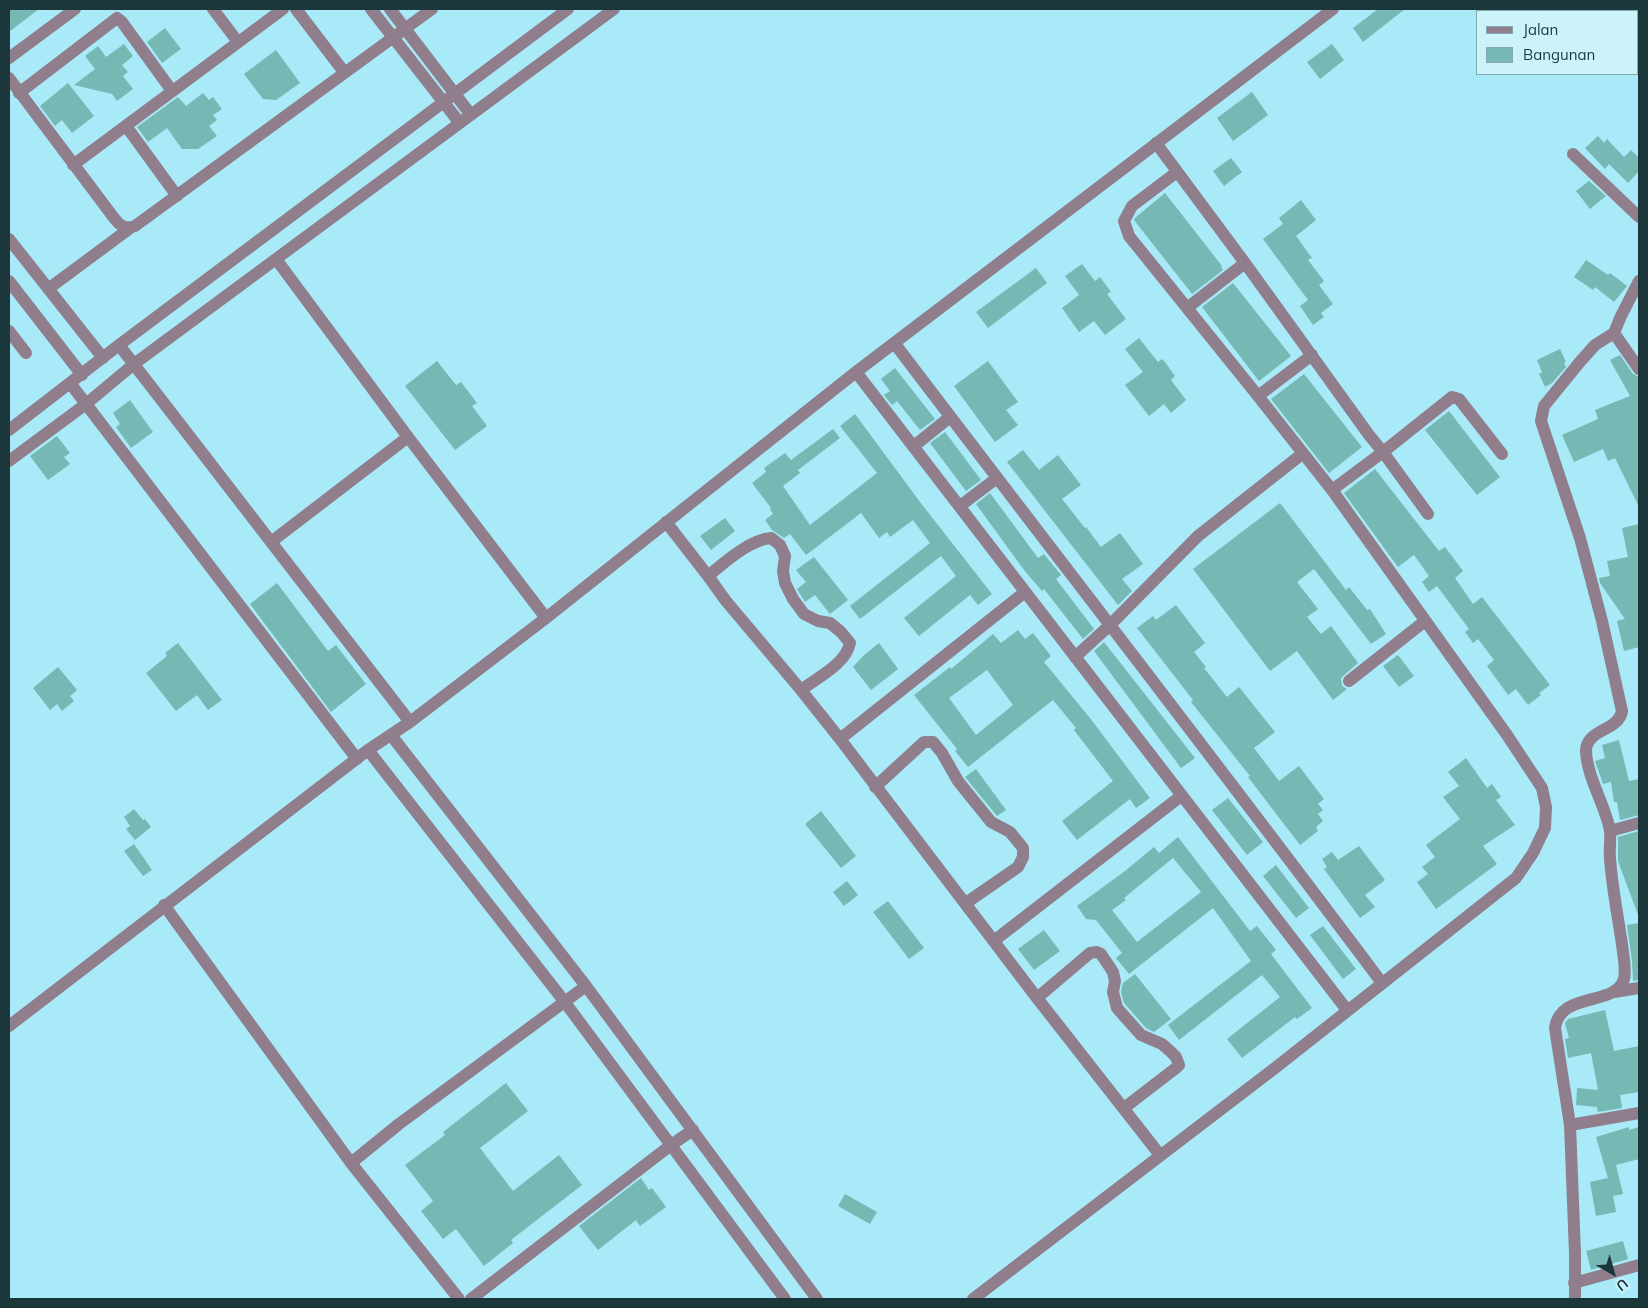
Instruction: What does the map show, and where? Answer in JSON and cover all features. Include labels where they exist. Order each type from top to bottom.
[{"type":"street","points":[[9,58],[74,9]]},
{"type":"street","points":[[213,9],[238,42]]},
{"type":"street","points":[[73,165],[283,9]]},
{"type":"street","points":[[296,9],[344,72]]},
{"type":"street","points":[[371,9],[460,122]]},
{"type":"street","points":[[390,9],[471,115]]},
{"type":"street","points":[[48,289],[177,196],[392,36],[432,9]]},
{"type":"street","points":[[9,430],[119,345],[568,9]]},
{"type":"street","points":[[9,461],[86,404],[134,364],[614,9]]},
{"type":"street","points":[[9,1026],[368,750],[410,722],[546,618],[856,372],[1333,9]]},
{"type":"street","points":[[19,93],[116,18],[122,22],[172,91]]},
{"type":"street","points":[[9,78],[115,219],[124,228],[129,229]]},
{"type":"street","points":[[126,126],[177,196]]},
{"type":"street","points":[[1156,143],[1428,514]]},
{"type":"street","points":[[1573,154],[1639,217]]},
{"type":"street","points":[[973,1299],[1275,1068],[1516,878],[1532,854],[1545,828],[1546,807],[1542,788],[1507,735],[1332,490],[1128,236],[1124,221],[1132,206],[1177,172]]},
{"type":"street","points":[[9,239],[103,358]]},
{"type":"street","points":[[276,259],[546,618]]},
{"type":"street","points":[[1187,308],[1245,264]]},
{"type":"street","points":[[9,281],[82,375]]},
{"type":"street","points":[[1614,992],[1625,976],[1620,922],[1610,858],[1610,831],[1593,782],[1586,750],[1590,739],[1616,721],[1622,711],[1602,621],[1580,538],[1541,421],[1544,406],[1579,363],[1595,345],[1614,333],[1639,281]]},
{"type":"street","points":[[9,331],[26,353]]},
{"type":"street","points":[[1614,333],[1639,369]]},
{"type":"street","points":[[895,344],[1262,822],[1382,983]]},
{"type":"street","points":[[119,345],[410,722]]},
{"type":"street","points":[[1258,396],[1312,355]]},
{"type":"street","points":[[856,372],[1347,1010]]},
{"type":"street","points":[[70,383],[357,759]]},
{"type":"street","points":[[1332,490],[1452,397],[1459,399],[1502,454]]},
{"type":"street","points":[[914,446],[950,417]]},
{"type":"street","points":[[271,542],[408,437]]},
{"type":"street","points":[[1075,657],[1110,625],[1198,536],[1302,454]]},
{"type":"street","points":[[960,506],[997,478]]},
{"type":"street","points":[[666,522],[726,601],[801,690],[1160,1155]]},
{"type":"street","points":[[708,576],[731,557],[761,539],[771,538],[780,545],[785,556],[783,571],[785,583],[793,599],[804,614],[818,621],[830,623],[850,643],[848,651],[836,664],[801,690]]},
{"type":"street","points":[[840,740],[1025,592]]},
{"type":"street","points":[[1350,681],[1425,621]]},
{"type":"street","points":[[391,734],[586,986],[817,1299]]},
{"type":"street","points":[[876,787],[924,742],[933,742],[942,753],[950,770],[991,822],[1010,832],[1018,841],[1023,848],[1023,857],[1018,867],[966,903]]},
{"type":"street","points":[[368,750],[564,1001],[785,1299]]},
{"type":"street","points":[[995,940],[1181,796]]},
{"type":"street","points":[[1610,831],[1639,823]]},
{"type":"street","points":[[164,905],[351,1163],[459,1299]]},
{"type":"street","points":[[1037,998],[1090,953],[1097,952],[1101,954],[1113,972],[1115,981],[1113,992],[1117,1008],[1140,1035],[1162,1044],[1170,1051],[1179,1065],[1124,1108]]},
{"type":"street","points":[[351,1163],[399,1124],[586,986]]},
{"type":"street","points":[[1575,1299],[1570,1125],[1555,1033],[1556,1019],[1562,1011],[1574,1005],[1614,992],[1639,988]]},
{"type":"street","points":[[1570,1125],[1639,1113]]},
{"type":"street","points":[[472,1299],[693,1130]]},
{"type":"street","points":[[1574,1283],[1639,1266]]},
{"type":"building","points":[[9,9],[39,9],[9,32]]},
{"type":"building","points":[[1378,9],[1405,9],[1363,42],[1353,28]]},
{"type":"building","points":[[165,28],[181,49],[162,63],[147,42]]},
{"type":"building","points":[[124,44],[133,56],[122,65],[128,72],[123,76],[133,89],[117,101],[112,94],[74,85],[95,69],[85,56],[98,46],[106,57]]},
{"type":"building","points":[[1332,44],[1344,60],[1320,79],[1307,62]]},
{"type":"building","points":[[276,50],[300,83],[276,100],[263,99],[244,74]]},
{"type":"building","points":[[68,83],[94,116],[72,133],[62,120],[55,126],[40,106]]},
{"type":"building","points":[[1252,92],[1268,115],[1233,141],[1217,118]]},
{"type":"building","points":[[203,93],[209,100],[213,97],[222,109],[213,115],[217,120],[209,126],[217,136],[198,149],[182,149],[167,128],[148,142],[137,127],[178,97],[186,106]]},
{"type":"building","points":[[1598,136],[1604,143],[1607,139],[1624,157],[1631,150],[1639,158],[1639,171],[1628,183],[1609,164],[1605,169],[1585,148]]},
{"type":"building","points":[[1231,158],[1242,172],[1224,186],[1213,171]]},
{"type":"building","points":[[1589,181],[1606,196],[1590,209],[1576,191]]},
{"type":"building","points":[[1165,193],[1222,266],[1223,270],[1192,294],[1134,220]]},
{"type":"building","points":[[1301,200],[1316,220],[1296,236],[1312,258],[1308,260],[1324,281],[1319,285],[1333,304],[1321,313],[1324,317],[1313,325],[1300,306],[1308,300],[1263,239],[1283,224],[1279,218]]},
{"type":"building","points":[[1586,260],[1608,275],[1610,273],[1627,286],[1614,302],[1595,287],[1593,290],[1574,277]]},
{"type":"building","points":[[1082,264],[1095,281],[1100,277],[1111,292],[1107,294],[1126,319],[1105,335],[1094,321],[1079,332],[1062,308],[1079,295],[1065,276]]},
{"type":"building","points":[[1036,268],[1047,283],[988,328],[976,312]]},
{"type":"building","points":[[1233,283],[1291,356],[1259,381],[1202,307]]},
{"type":"building","points":[[1139,338],[1158,362],[1162,359],[1165,362],[1175,376],[1171,380],[1186,400],[1171,413],[1164,404],[1149,416],[1125,385],[1143,372],[1125,349]]},
{"type":"building","points":[[1560,349],[1566,362],[1564,363],[1566,367],[1552,383],[1545,387],[1539,374],[1542,372],[1537,360]]},
{"type":"building","points":[[1620,355],[1633,374],[1639,377],[1639,507],[1615,458],[1608,461],[1603,449],[1574,462],[1562,435],[1598,419],[1595,410],[1630,396],[1610,360]]},
{"type":"building","points":[[437,361],[456,385],[461,382],[477,403],[472,406],[487,426],[455,450],[405,386]]},
{"type":"building","points":[[988,361],[1018,402],[1006,410],[1018,425],[995,442],[954,386]]},
{"type":"building","points":[[895,368],[935,419],[920,430],[897,401],[892,405],[884,395],[890,391],[881,379]]},
{"type":"building","points":[[1304,374],[1362,447],[1329,473],[1271,399]]},
{"type":"building","points":[[130,400],[153,432],[131,448],[116,427],[120,424],[113,413]]},
{"type":"building","points":[[1449,411],[1500,477],[1477,495],[1425,430]]},
{"type":"building","points":[[855,414],[920,502],[992,594],[978,605],[970,595],[919,636],[904,618],[956,576],[941,556],[860,619],[850,606],[930,543],[913,520],[890,537],[887,532],[879,538],[861,513],[806,555],[790,534],[784,538],[772,530],[765,520],[773,514],[771,508],[752,483],[766,472],[764,468],[785,453],[791,460],[833,429],[840,438],[798,470],[800,473],[783,486],[810,525],[877,473],[840,426]]},
{"type":"building","points":[[945,432],[981,480],[966,491],[930,443]]},
{"type":"building","points":[[57,436],[70,453],[64,457],[70,464],[48,480],[30,456]]},
{"type":"building","points":[[1023,450],[1039,470],[1058,455],[1081,485],[1062,499],[1101,547],[1120,533],[1143,564],[1122,579],[1132,591],[1118,605],[1007,462]]},
{"type":"building","points":[[1375,469],[1439,551],[1445,547],[1463,571],[1455,578],[1473,604],[1482,597],[1550,685],[1528,705],[1516,689],[1508,695],[1487,666],[1494,660],[1478,639],[1473,643],[1465,632],[1469,629],[1437,586],[1429,592],[1422,582],[1429,576],[1414,555],[1398,567],[1344,493]]},
{"type":"building","points":[[990,493],[1038,558],[1044,554],[1061,575],[1056,579],[1094,629],[1083,639],[1044,589],[1042,591],[1024,570],[976,504]]},
{"type":"building","points":[[1280,503],[1346,590],[1349,587],[1367,610],[1370,609],[1386,634],[1371,644],[1314,569],[1297,582],[1318,609],[1307,617],[1321,634],[1331,626],[1358,663],[1341,678],[1342,686],[1347,689],[1333,700],[1297,651],[1270,671],[1193,569]]},
{"type":"building","points":[[725,518],[735,531],[711,550],[700,536]]},
{"type":"building","points":[[1639,524],[1639,647],[1624,651],[1617,621],[1625,619],[1600,583],[1599,578],[1610,576],[1607,561],[1628,557],[1622,528]]},
{"type":"building","points":[[814,557],[848,600],[830,614],[815,595],[805,602],[797,589],[806,582],[796,570]]},
{"type":"building","points":[[277,583],[328,651],[336,645],[366,684],[331,712],[250,604]]},
{"type":"building","points":[[1176,605],[1205,643],[1194,652],[1206,667],[1204,668],[1227,697],[1239,687],[1275,732],[1254,748],[1279,781],[1299,766],[1324,799],[1318,804],[1323,810],[1318,814],[1323,821],[1316,827],[1318,831],[1300,845],[1248,777],[1250,776],[1191,702],[1193,700],[1137,628],[1153,616],[1156,620]]},
{"type":"building","points":[[1018,630],[1025,639],[1033,633],[1051,656],[1044,662],[1090,718],[1150,798],[1136,808],[1130,799],[1077,840],[1062,821],[1113,781],[1074,730],[1076,728],[1053,700],[968,767],[955,751],[957,749],[914,695],[950,667],[951,669],[993,634],[1001,643]],"holes":[[[987,670],[1013,705],[976,735],[949,698]]]},
{"type":"building","points":[[1104,642],[1195,758],[1181,768],[1094,651]]},
{"type":"building","points":[[178,643],[222,700],[208,710],[197,695],[176,711],[146,673],[167,656],[165,653]]},
{"type":"building","points":[[879,643],[898,669],[871,690],[853,667]]},
{"type":"building","points":[[1398,655],[1414,676],[1399,687],[1383,666]]},
{"type":"building","points":[[58,667],[77,690],[70,696],[74,701],[62,711],[57,704],[50,710],[33,688]]},
{"type":"building","points":[[1619,740],[1629,781],[1639,779],[1639,815],[1620,820],[1617,802],[1614,802],[1611,782],[1603,784],[1595,761],[1605,758],[1602,745]]},
{"type":"building","points":[[1466,758],[1487,788],[1492,784],[1501,797],[1496,800],[1515,825],[1483,846],[1497,864],[1436,909],[1417,882],[1428,874],[1422,867],[1435,857],[1426,845],[1460,819],[1443,797],[1459,786],[1448,772]]},
{"type":"building","points":[[976,769],[1006,810],[997,816],[965,777]]},
{"type":"building","points":[[1228,798],[1263,842],[1247,855],[1212,810]]},
{"type":"building","points":[[134,809],[151,827],[135,840],[126,829],[130,826],[124,817]]},
{"type":"building","points":[[821,811],[856,856],[841,868],[805,824]]},
{"type":"building","points":[[1639,831],[1638,915],[1618,861],[1618,837]]},
{"type":"building","points":[[1178,837],[1250,931],[1257,926],[1276,950],[1271,954],[1312,1008],[1297,1019],[1295,1017],[1242,1058],[1227,1039],[1280,997],[1262,975],[1179,1040],[1168,1025],[1251,961],[1213,908],[1129,974],[1116,958],[1122,953],[1096,920],[1086,919],[1077,906],[1154,847],[1159,853]],"holes":[[[1173,858],[1201,892],[1137,942],[1112,910]]]},
{"type":"building","points":[[134,844],[152,870],[143,876],[124,851]]},
{"type":"building","points":[[1359,846],[1385,880],[1365,895],[1375,907],[1360,918],[1324,869],[1327,867],[1322,859],[1332,852],[1338,860]]},
{"type":"building","points":[[1276,865],[1309,908],[1296,918],[1263,876]]},
{"type":"building","points":[[847,881],[858,895],[844,906],[833,892]]},
{"type":"building","points":[[888,901],[924,948],[909,959],[873,912]]},
{"type":"building","points":[[1639,923],[1639,980],[1633,981],[1627,925]]},
{"type":"building","points":[[1323,926],[1356,969],[1343,979],[1310,935]]},
{"type":"building","points":[[1044,930],[1060,951],[1034,970],[1018,949]]},
{"type":"building","points":[[1135,974],[1171,1019],[1154,1032],[1146,1028],[1124,1003],[1121,992],[1123,983]]},
{"type":"building","points":[[1605,1010],[1614,1051],[1639,1046],[1639,1092],[1620,1095],[1622,1108],[1598,1112],[1597,1107],[1576,1105],[1577,1088],[1598,1090],[1591,1053],[1568,1058],[1565,1039],[1569,1038],[1565,1023],[1568,1019]]},
{"type":"building","points":[[506,1083],[528,1111],[480,1148],[513,1191],[559,1155],[582,1185],[511,1240],[513,1243],[484,1266],[456,1229],[443,1239],[421,1211],[433,1201],[405,1165],[445,1135],[443,1132]]},
{"type":"building","points":[[1629,1127],[1629,1130],[1639,1127],[1639,1159],[1616,1165],[1623,1194],[1613,1196],[1616,1212],[1596,1216],[1590,1182],[1608,1178],[1596,1137]]},
{"type":"building","points":[[641,1178],[649,1190],[652,1188],[666,1207],[640,1226],[636,1220],[598,1250],[579,1226]]},
{"type":"building","points":[[845,1194],[877,1212],[870,1224],[838,1206]]},
{"type":"building","points":[[1623,1241],[1628,1259],[1591,1270],[1586,1251]]}]
